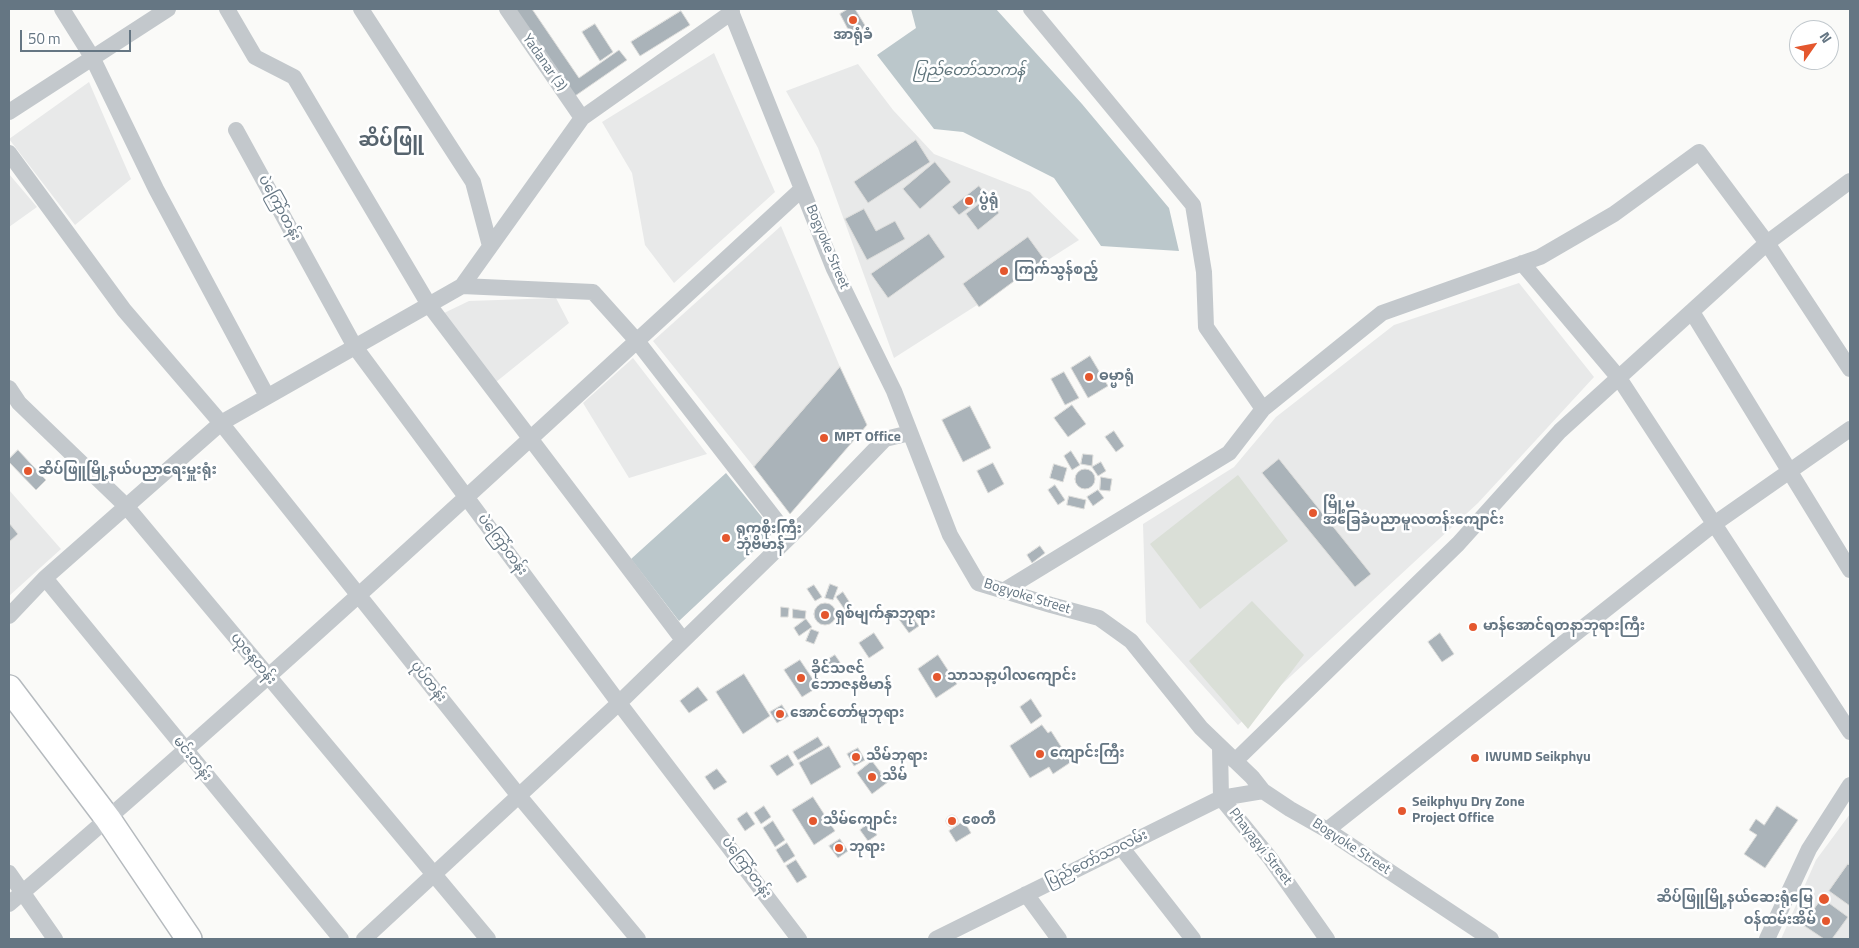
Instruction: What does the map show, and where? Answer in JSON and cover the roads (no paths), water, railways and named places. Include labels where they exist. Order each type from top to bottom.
[{"type":"main road","points":[[9,688],[108,819],[189,939]]},
{"type":"street","points":[[62,9],[92,57],[156,189],[267,396]]},
{"type":"street","points":[[9,112],[168,9]]},
{"type":"street","points":[[227,9],[255,57],[294,77],[429,304],[683,640]]},
{"type":"street","points":[[361,9],[473,182],[490,246]]},
{"type":"street","name":"Yadanar (3)","points":[[506,9],[582,118]]},
{"type":"street","points":[[1031,9],[1193,205],[1204,272],[1206,327],[1263,409]]},
{"type":"street","points":[[9,616],[45,578],[221,423],[462,286],[582,118],[731,11]]},
{"type":"street","name":"Bogyoke Street","points":[[731,11],[834,269],[894,391],[950,535],[978,583],[1098,618],[1107,624],[1131,641],[1201,728],[1252,777],[1263,791],[1327,830],[1491,939]]},
{"type":"street","name":"ပဲကြော်တန်း","points":[[236,130],[355,347],[619,702],[800,939]]},
{"type":"street","points":[[1003,591],[1229,453],[1263,409],[1382,312],[1540,256],[1614,214],[1699,152],[1767,243],[1850,369]]},
{"type":"street","name":"ပုပ်တန်း","points":[[9,153],[124,310],[221,423],[519,796],[638,939]]},
{"type":"street","points":[[9,904],[185,751],[467,497],[802,188]]},
{"type":"street","points":[[1234,760],[1458,544],[1560,431],[1767,243],[1848,189]]},
{"type":"street","points":[[1522,263],[1619,378],[1850,732]]},
{"type":"street","points":[[462,286],[593,292],[637,341],[789,537]]},
{"type":"street","points":[[1692,312],[1850,570]]},
{"type":"street","name":"ယုဇနတန်း","points":[[9,388],[19,403],[126,506],[488,939]]},
{"type":"street","points":[[1327,830],[1714,524],[1850,429]]},
{"type":"street","points":[[364,939],[619,702],[789,537],[885,439],[910,433]]},
{"type":"street","name":"မင်းတန်း","points":[[45,578],[341,939]]},
{"type":"street","name":"Phayagyi Street","points":[[1220,746],[1221,798],[1270,858],[1327,939]]},
{"type":"street","points":[[1767,939],[1809,849],[1850,785]]},
{"type":"street","name":"ပြည်တော်သာလမ်း","points":[[936,939],[1221,798],[1263,791]]},
{"type":"street","points":[[1121,847],[1193,939]]},
{"type":"street","points":[[9,872],[55,939]]},
{"type":"street","points":[[1026,894],[1059,939]]},
{"type":"water","name":"ပြည်တော်သာကန်","points":[[911,9],[996,9],[1082,104],[1169,208],[1179,251],[1101,246],[1054,178],[963,132],[934,129],[877,55],[916,28]]},
{"type":"water","points":[[726,473],[774,532],[679,621],[631,559]]},
{"type":"place","name":"အာရုံခံ","points":[[853,20]]},
{"type":"place","name":"ပွဲရုံ","points":[[969,201]]},
{"type":"place","name":"ကြက်သွန်စည့်","points":[[1004,271]]},
{"type":"place","name":"ဓမ္မာရုံ","points":[[1089,377]]},
{"type":"place","name":"MPT Office","points":[[824,438]]},
{"type":"place","name":"ဆိပ်ဖြူမြို့နယ်ပညာရေးမှူးရုံး","points":[[28,471]]},
{"type":"place","name":"မြို့မ အခြေခံပညာမူလတန်းကျောင်း","points":[[1313,513]]},
{"type":"place","name":"ရုက္ခစိုးကြီး ဘုံဗိမာန်","points":[[726,538]]},
{"type":"place","name":"ရှစ်မျက်နှာဘုရား","points":[[825,615]]},
{"type":"place","name":"မာန်အောင်ရတနာဘုရားကြီး","points":[[1473,627]]},
{"type":"place","name":"သာသနာ့ပါလကျောင်း","points":[[937,677]]},
{"type":"place","name":"ခိုင်သဇင် ဘောဇနဗိမာန်","points":[[801,678]]},
{"type":"place","name":"အောင်တော်မူဘုရား","points":[[780,714]]},
{"type":"place","name":"ကျောင်းကြီး","points":[[1040,754]]},
{"type":"place","name":"သိမ်ဘုရား","points":[[856,757]]},
{"type":"place","name":"IWUMD Seikphyu","points":[[1475,758]]},
{"type":"place","name":"သိမ်","points":[[872,777]]},
{"type":"place","name":"Seikphyu Dry Zone Project Office","points":[[1402,811]]},
{"type":"place","name":"သိမ်ကျောင်း","points":[[813,821]]},
{"type":"place","name":"စေတီ","points":[[952,821]]},
{"type":"place","name":"ဘုရား","points":[[839,848]]},
{"type":"place","name":"ဆိပ်ဖြူမြို့နယ်ဆေးရုံမြေ","points":[[1824,899]]},
{"type":"place","name":"ဝန်ထမ်းအိမ်","points":[[1826,921]]},
{"type":"district","name":"ဆိပ်ဖြူ","points":[[391,141]]}]
